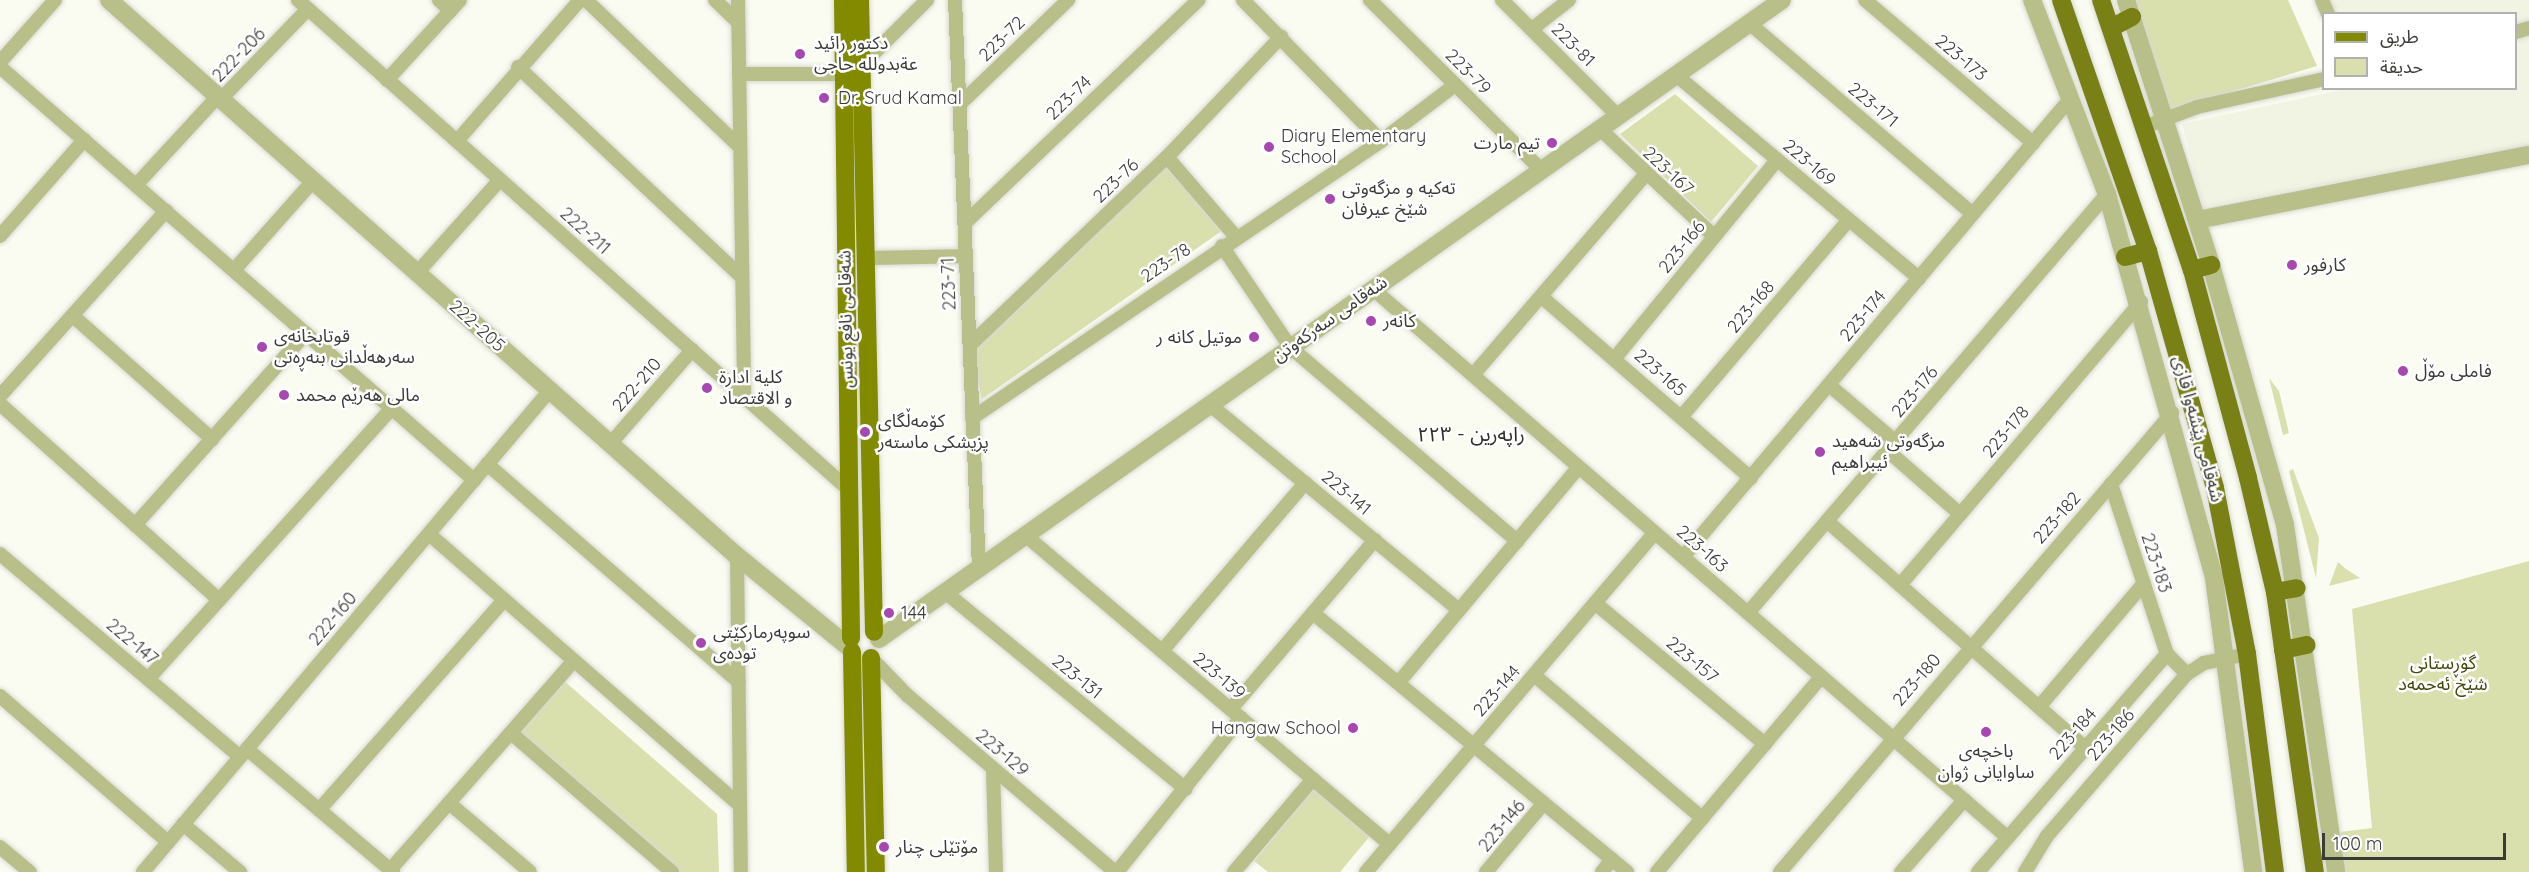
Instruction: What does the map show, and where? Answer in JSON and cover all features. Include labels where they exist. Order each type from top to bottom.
[{"type":"highway","name":"شەقامی پێشەوا قازی","points":[[2061,0],[2148,251],[2215,488],[2247,654],[2276,872]]},
{"type":"highway","name":"شەقامی پێشەوا قازی","points":[[2101,0],[2147,126],[2192,270],[2275,592],[2315,872]]},
{"type":"highway","points":[[2111,28],[2129,9]]},
{"type":"highway","points":[[2125,257],[2148,251]]},
{"type":"highway","points":[[2192,270],[2211,265]]},
{"type":"highway","points":[[2275,592],[2298,588]]},
{"type":"highway","points":[[2283,650],[2306,645]]},
{"type":"highway","points":[[2268,814],[2285,872]]},
{"type":"main road","name":"شەقامی نافع یونس","points":[[843,0],[848,489],[856,872]]},
{"type":"main road","name":"شەقامی نافع یونس","points":[[860,0],[864,258],[876,635],[871,658],[876,872]]},
{"type":"main road","points":[[871,658],[851,646],[861,630],[876,635]]},
{"type":"street","points":[[54,0],[0,64],[474,480]]},
{"type":"street","name":"222-205","points":[[109,0],[737,556],[851,646]]},
{"type":"street","points":[[387,80],[455,5],[439,0]]},
{"type":"street","points":[[457,141],[518,67],[580,0]]},
{"type":"street","points":[[586,0],[740,147]]},
{"type":"street","points":[[715,0],[738,22]]},
{"type":"street","points":[[738,0],[744,395]]},
{"type":"street","points":[[862,65],[927,0]]},
{"type":"street","name":"223-71","points":[[955,0],[979,567]]},
{"type":"street","name":"223-72","points":[[960,103],[1068,0]]},
{"type":"street","name":"223-74","points":[[965,223],[1198,0]]},
{"type":"street","points":[[1244,0],[1381,141]]},
{"type":"street","name":"223-79","points":[[1370,0],[1541,170]]},
{"type":"street","name":"223-81","points":[[1502,0],[1618,116]]},
{"type":"street","points":[[1532,29],[1569,0]]},
{"type":"street","name":"شەقامی سەرکەوتن","points":[[876,635],[945,592],[1782,0]]},
{"type":"street","name":"223-173","points":[[1865,0],[2033,143]]},
{"type":"street","points":[[2032,0],[2107,194],[2172,413],[2214,578],[2253,872]]},
{"type":"street","name":"222-206","points":[[136,185],[303,5]]},
{"type":"street","name":"222-211","points":[[303,5],[848,489]]},
{"type":"street","points":[[2129,9],[2198,220],[2273,479],[2298,588],[2336,872]]},
{"type":"street","name":"223-171","points":[[1749,23],[1973,214]]},
{"type":"street","name":"223-76","points":[[970,345],[1167,157],[1281,37]]},
{"type":"street","points":[[518,67],[742,277]]},
{"type":"street","points":[[739,74],[844,74]]},
{"type":"street","name":"223-169","points":[[1676,75],[1919,278]]},
{"type":"street","points":[[2147,126],[2166,119],[2322,80]]},
{"type":"street","name":"223-78","points":[[972,418],[1222,246],[1381,141],[1455,85]]},
{"type":"street","name":"223-174","points":[[1683,557],[2070,99]]},
{"type":"street","name":"223-167","points":[[1600,129],[1644,176],[1714,236]]},
{"type":"street","points":[[0,236],[84,140]]},
{"type":"street","points":[[2198,220],[2529,155]]},
{"type":"street","points":[[1167,157],[1236,237]]},
{"type":"street","name":"223-166","points":[[1615,358],[1777,160]]},
{"type":"street","points":[[1473,375],[1543,298],[1644,176]]},
{"type":"street","points":[[417,273],[501,180]]},
{"type":"street","points":[[234,270],[314,181]]},
{"type":"street","name":"223-176","points":[[1748,613],[2107,194]]},
{"type":"street","points":[[0,396],[166,211]]},
{"type":"street","name":"223-168","points":[[1682,416],[1848,220]]},
{"type":"street","points":[[1222,246],[1290,347],[1517,541]]},
{"type":"street","points":[[864,258],[966,256]]},
{"type":"street","name":"223-163","points":[[1373,289],[2007,837]]},
{"type":"street","name":"223-165","points":[[1543,298],[1751,478]]},
{"type":"street","name":"223-178","points":[[1900,585],[2141,303]]},
{"type":"street","points":[[74,316],[212,439]]},
{"type":"street","points":[[135,525],[306,333]]},
{"type":"street","name":"222-210","points":[[610,444],[692,350]]},
{"type":"street","points":[[1829,385],[1960,514]]},
{"type":"street","name":"222-160","points":[[143,872],[550,390]]},
{"type":"street","points":[[0,404],[219,600]]},
{"type":"street","name":"223-141","points":[[1209,405],[1459,610]]},
{"type":"street","points":[[148,679],[392,408]]},
{"type":"street","name":"223-182","points":[[1970,646],[2172,413]]},
{"type":"street","points":[[487,464],[739,682]]},
{"type":"street","points":[[1399,682],[1579,467]]},
{"type":"street","points":[[1162,651],[1305,483]]},
{"type":"street","name":"223-183","points":[[2111,484],[2167,654]]},
{"type":"street","points":[[1827,521],[2085,748]]},
{"type":"street","name":"223-144","points":[[1366,872],[1655,533]]},
{"type":"street","points":[[429,534],[573,662],[739,804]]},
{"type":"street","name":"223-139","points":[[1025,535],[1390,844]]},
{"type":"street","points":[[1111,870],[1186,789],[1236,714],[1313,613],[1375,540]]},
{"type":"street","name":"222-147","points":[[0,554],[148,679],[319,810],[392,871]]},
{"type":"street","points":[[737,556],[741,872]]},
{"type":"street","points":[[2039,707],[2144,583]]},
{"type":"street","name":"223-131","points":[[945,592],[1186,789]]},
{"type":"street","points":[[319,810],[503,600]]},
{"type":"street","name":"223-157","points":[[1595,603],[1765,744]]},
{"type":"street","points":[[1313,613],[1627,872]]},
{"type":"street","name":"223-180","points":[[1780,872],[1970,646]]},
{"type":"street","points":[[2167,654],[2187,674]]},
{"type":"street","name":"223-184","points":[[1978,872],[2167,654]]},
{"type":"street","name":"223-186","points":[[2025,872],[2047,836],[2187,674],[2226,657],[2247,654]]},
{"type":"street","name":"223-129","points":[[871,658],[993,770],[1111,870]]},
{"type":"street","points":[[392,871],[573,662]]},
{"type":"street","points":[[1534,675],[1702,818]]},
{"type":"street","points":[[1657,872],[1821,676]]},
{"type":"street","points":[[2,703],[168,842]]},
{"type":"street","points":[[511,733],[672,872]]},
{"type":"street","points":[[993,770],[996,872]]},
{"type":"street","points":[[1234,872],[1313,779]]},
{"type":"street","points":[[1901,872],[1964,800]]},
{"type":"street","points":[[449,803],[530,872]]},
{"type":"street","name":"223-146","points":[[1486,872],[1544,804]]},
{"type":"street","points":[[183,824],[240,872]]},
{"type":"street","points":[[3,854],[30,872]]},
{"type":"street","points":[[1602,872],[1612,860]]},
{"type":"shaded area","points":[[2327,0],[2529,0],[2529,145],[2203,207],[2182,124],[2340,90],[2517,90],[2517,12],[2333,12]]},
{"type":"green space","points":[[2131,0],[2288,0],[2317,66],[2171,110]]},
{"type":"green space","points":[[1675,94],[1758,166],[1711,222],[1620,134]]},
{"type":"green space","points":[[1164,165],[1223,230],[982,399],[970,348]]},
{"type":"green space","points":[[2269,378],[2279,391],[2289,433],[2283,435]]},
{"type":"green space","points":[[2293,469],[2319,538],[2316,578],[2289,471]]},
{"type":"green space","name":"گۆڕستانی شێخ ئەحمەد","points":[[2529,561],[2529,872],[2345,872],[2340,832],[2372,828],[2352,609]]},
{"type":"green space","points":[[2338,562],[2346,569],[2360,578],[2329,586]]},
{"type":"green space","points":[[563,680],[717,814],[719,872],[679,872],[517,734]]},
{"type":"green space","points":[[1318,784],[1375,830],[1340,872],[1268,872],[1254,861]]},
{"type":"place","name":"دكتور رائيد عةبدولله حاجى","points":[[800,54]]},
{"type":"place","name":"Dr. Srud Kamal","points":[[824,98]]},
{"type":"place","name":"تیم مارت","points":[[1552,143]]},
{"type":"place","name":"Diary Elementary School","points":[[1269,147]]},
{"type":"place","name":"تەکیە و مزگەوتی شێخ عیرفان","points":[[1330,199]]},
{"type":"place","name":"کارفور","points":[[2292,265]]},
{"type":"place","name":"کانەر","points":[[1371,321]]},
{"type":"place","name":"موتيل كانه ر","points":[[1254,337]]},
{"type":"place","name":"قوتابخانەی سەرهەڵدانی بنەڕەتی","points":[[262,347]]},
{"type":"place","name":"فاملی مۆڵ","points":[[2403,371]]},
{"type":"place","name":"كلية ادارة و الاقتصاد","points":[[707,388]]},
{"type":"place","name":"مالی ھەرێم محمد","points":[[284,395]]},
{"type":"place","name":"کۆمەڵگای پزیشکی ماستەر","points":[[865,432]]},
{"type":"place","name":"مزگەوتی شەهید ئیبراهیم","points":[[1820,452]]},
{"type":"place","name":"144","points":[[889,613]]},
{"type":"place","name":"سوپەرمارکێتی تودەی","points":[[701,643]]},
{"type":"place","name":"Hangaw School","points":[[1353,728]]},
{"type":"place","name":"باخچەی ساوایانی ژوان","points":[[1986,732]]},
{"type":"place","name":"مۆتێلی چنار","points":[[884,847]]},
{"type":"district","name":"راپەرین - ٢٢٣","points":[[1471,433]]}]
